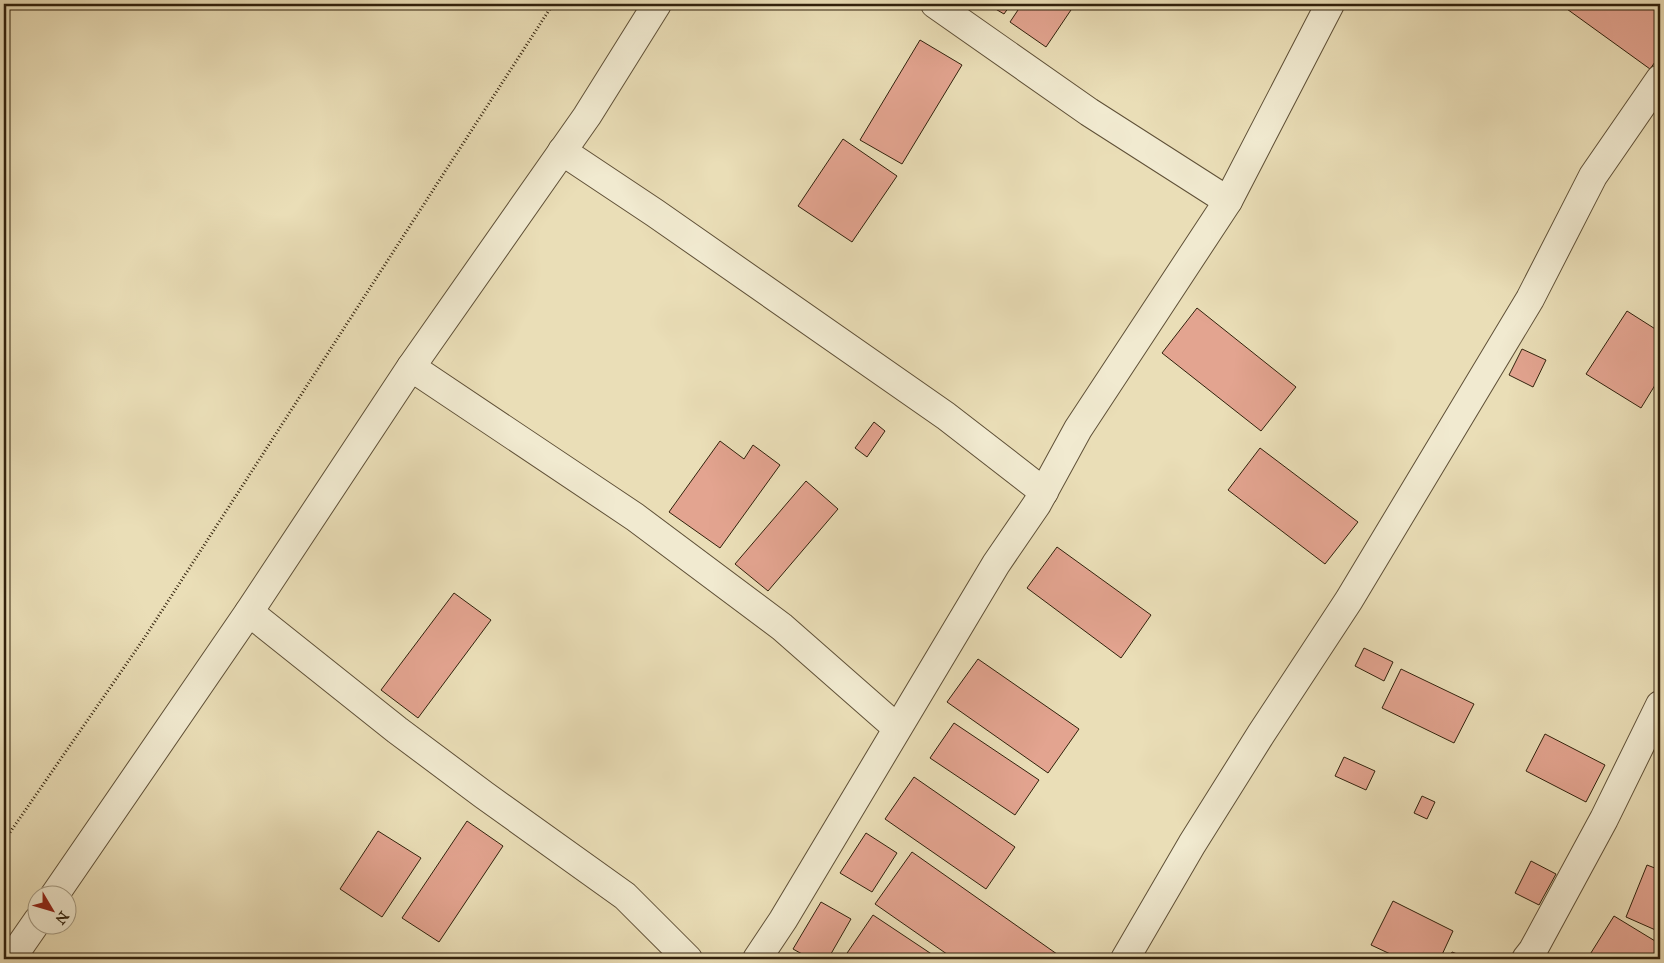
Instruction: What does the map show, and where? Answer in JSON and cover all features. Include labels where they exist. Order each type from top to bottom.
[{"type":"street","points":[[61,886],[249,612],[411,367],[587,116],[657,4]]},
{"type":"street","points":[[935,4],[1089,112],[1228,201]]},
{"type":"street","points":[[758,959],[996,564],[1044,492],[1078,429],[1228,201],[1330,4]]},
{"type":"street","points":[[1125,959],[1192,844],[1349,600],[1520,316],[1593,176],[1660,79]]},
{"type":"street","points":[[562,151],[655,213],[946,416],[1044,492]]},
{"type":"street","points":[[411,367],[635,517],[782,627],[897,728]]},
{"type":"street","points":[[249,612],[397,730],[625,896],[688,959]]},
{"type":"street","points":[[1526,959],[1533,950],[1604,820],[1660,705]]},
{"type":"street","points":[[11,959],[28,934]]},
{"type":"path","points":[[4,841],[148,632],[553,4]]},
{"type":"building","points":[[987,4],[1011,4],[1004,14]]},
{"type":"building","points":[[1022,4],[1075,4],[1046,47],[1010,22]]},
{"type":"building","points":[[1560,4],[1655,4],[1660,7],[1660,55],[1650,69]]},
{"type":"building","points":[[920,40],[962,65],[902,164],[860,140]]},
{"type":"building","points":[[843,139],[897,176],[852,242],[798,206]]},
{"type":"building","points":[[1197,308],[1296,387],[1261,431],[1162,353]]},
{"type":"building","points":[[1627,311],[1660,332],[1660,377],[1641,408],[1586,374]]},
{"type":"building","points":[[1522,349],[1546,360],[1533,387],[1509,375]]},
{"type":"building","points":[[874,422],[885,431],[867,457],[855,448]]},
{"type":"building","points":[[720,441],[744,459],[753,445],[780,465],[720,548],[669,512]]},
{"type":"building","points":[[1260,448],[1358,522],[1325,564],[1228,490]]},
{"type":"building","points":[[806,481],[838,509],[768,591],[735,564]]},
{"type":"building","points":[[1057,547],[1151,615],[1121,658],[1027,588]]},
{"type":"building","points":[[454,593],[491,620],[418,718],[381,690]]},
{"type":"building","points":[[1364,648],[1393,662],[1384,681],[1355,666]]},
{"type":"building","points":[[978,659],[1079,729],[1048,773],[947,702]]},
{"type":"building","points":[[1401,669],[1474,704],[1454,743],[1382,708]]},
{"type":"building","points":[[954,723],[1039,780],[1015,815],[930,758]]},
{"type":"building","points":[[1545,734],[1605,765],[1586,802],[1526,771]]},
{"type":"building","points":[[1344,757],[1375,771],[1366,790],[1335,776]]},
{"type":"building","points":[[914,777],[1015,847],[986,889],[885,819]]},
{"type":"building","points":[[1422,796],[1435,802],[1427,819],[1414,813]]},
{"type":"building","points":[[467,821],[503,846],[439,942],[402,918]]},
{"type":"building","points":[[378,831],[421,858],[382,917],[340,889]]},
{"type":"building","points":[[866,833],[897,853],[872,892],[840,873]]},
{"type":"building","points":[[912,852],[1064,959],[954,959],[875,904]]},
{"type":"building","points":[[1531,861],[1556,874],[1539,905],[1515,893]]},
{"type":"building","points":[[1647,865],[1660,870],[1660,932],[1626,917]]},
{"type":"building","points":[[1393,901],[1453,931],[1440,959],[1401,959],[1371,945]]},
{"type":"building","points":[[821,902],[851,919],[828,959],[811,959],[793,949]]},
{"type":"building","points":[[873,915],[939,959],[843,959]]},
{"type":"building","points":[[1614,916],[1660,944],[1660,956],[1658,959],[1594,959],[1589,956]]},
{"type":"building","points":[[1452,952],[1470,959],[1449,959]]}]
